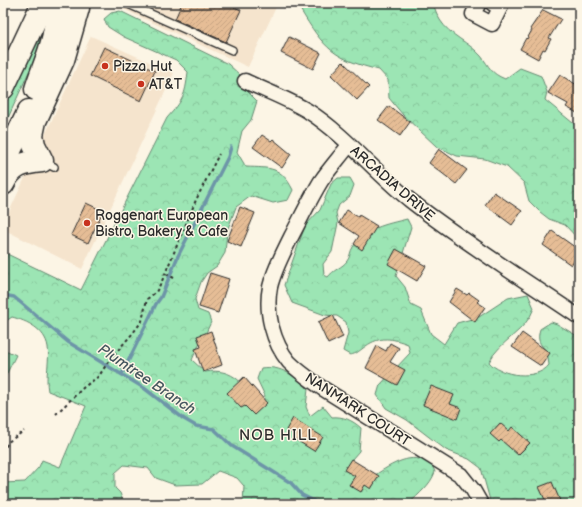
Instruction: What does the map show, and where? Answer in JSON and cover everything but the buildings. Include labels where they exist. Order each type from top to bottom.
[{"type":"main road","points":[[3,88],[43,3]]},
{"type":"main road","points":[[26,117],[55,32],[57,15],[54,3]]},
{"type":"main road","points":[[3,165],[79,5]]},
{"type":"main road","points":[[3,184],[13,169],[24,162],[48,164],[34,145],[32,135],[35,121],[63,60],[79,5]]},
{"type":"street","points":[[479,3],[473,14],[492,24],[500,8],[492,3]]},
{"type":"street","name":"ARCADIA DRIVE","points":[[245,81],[287,99],[309,112],[349,144],[404,196],[428,215],[579,316]]},
{"type":"street","name":"NANMARK COURT","points":[[349,144],[308,203],[278,264],[270,288],[269,308],[272,328],[280,347],[289,361],[302,373],[322,388],[461,475],[473,490],[481,504]]},
{"type":"lane","points":[[129,4],[232,50]]},
{"type":"path","points":[[56,414],[103,370],[142,321],[147,299],[156,292],[165,274],[196,200],[219,154]]},
{"type":"path","points":[[165,274],[174,278]]},
{"type":"path","points":[[3,452],[8,442],[24,432]]},
{"type":"shaded area","points":[[110,3],[278,3],[248,67]]},
{"type":"shaded area","points":[[91,36],[174,73],[82,269],[3,229],[3,225]]},
{"type":"green space","points":[[300,3],[433,3],[444,26],[476,51],[496,74],[505,79],[520,68],[541,76],[547,92],[545,100],[579,128],[579,240],[565,225],[549,219],[529,201],[524,183],[507,167],[485,159],[457,156],[436,146],[403,115],[389,98],[388,80],[379,70],[351,61],[332,50],[316,34],[308,23],[300,9]]},
{"type":"green space","points":[[120,11],[228,64],[240,75],[242,86],[257,101],[251,120],[242,131],[237,152],[246,167],[268,168],[279,172],[289,182],[293,190],[288,200],[273,203],[251,196],[236,207],[227,231],[225,253],[217,266],[207,273],[201,282],[195,299],[198,310],[208,314],[211,322],[192,360],[205,372],[224,372],[231,375],[244,385],[261,406],[265,396],[257,379],[261,368],[275,368],[287,372],[293,376],[308,389],[306,407],[310,416],[323,406],[332,417],[347,419],[361,428],[359,451],[352,459],[356,474],[366,481],[391,465],[406,459],[420,459],[431,463],[435,472],[433,477],[409,504],[243,504],[244,486],[237,478],[218,471],[202,484],[175,485],[156,478],[148,468],[124,465],[115,473],[115,488],[120,493],[124,504],[3,504],[3,483],[25,482],[39,467],[42,460],[60,467],[86,406],[48,391],[48,347],[43,335],[39,331],[24,321],[12,317],[3,323],[3,252],[81,290],[167,118],[177,107],[186,87],[188,72],[176,60],[124,37],[108,27],[104,19],[111,13]]},
{"type":"green space","points":[[46,13],[47,32],[3,129],[3,105]]},
{"type":"green space","points":[[338,178],[350,178],[354,185],[350,196],[339,205],[336,213],[338,223],[332,252],[323,264],[324,275],[328,277],[345,263],[349,258],[351,250],[363,235],[377,228],[407,219],[411,227],[396,276],[405,287],[411,305],[421,310],[431,334],[444,344],[457,323],[479,317],[508,298],[528,294],[534,308],[530,316],[519,330],[494,354],[489,362],[494,367],[501,371],[519,375],[528,375],[543,370],[549,365],[547,351],[539,342],[539,333],[540,329],[551,322],[579,337],[579,504],[491,504],[481,468],[469,459],[446,450],[407,420],[386,408],[377,395],[380,385],[410,353],[408,344],[397,340],[381,339],[371,343],[357,353],[350,355],[343,351],[348,333],[346,322],[337,316],[325,315],[292,303],[284,285],[305,226],[320,210],[331,184]]},
{"type":"green space","points":[[3,349],[16,355],[4,379],[3,379]]},
{"type":"waterway","points":[[122,374],[156,304],[161,297],[178,256],[228,157],[231,147]]},
{"type":"waterway","name":"Plumtree Branch","points":[[3,295],[14,297],[68,342],[144,388],[184,419],[196,426],[214,429],[232,446],[291,483],[302,495],[320,504]]},
{"type":"place","name":"Pizza Hut","points":[[105,66]]},
{"type":"place","name":"AT&T","points":[[141,84]]},
{"type":"place","name":"Roggenart European Bistro, Bakery & Cafe","points":[[87,223]]},
{"type":"district","name":"NOB HILL","points":[[278,435]]}]
